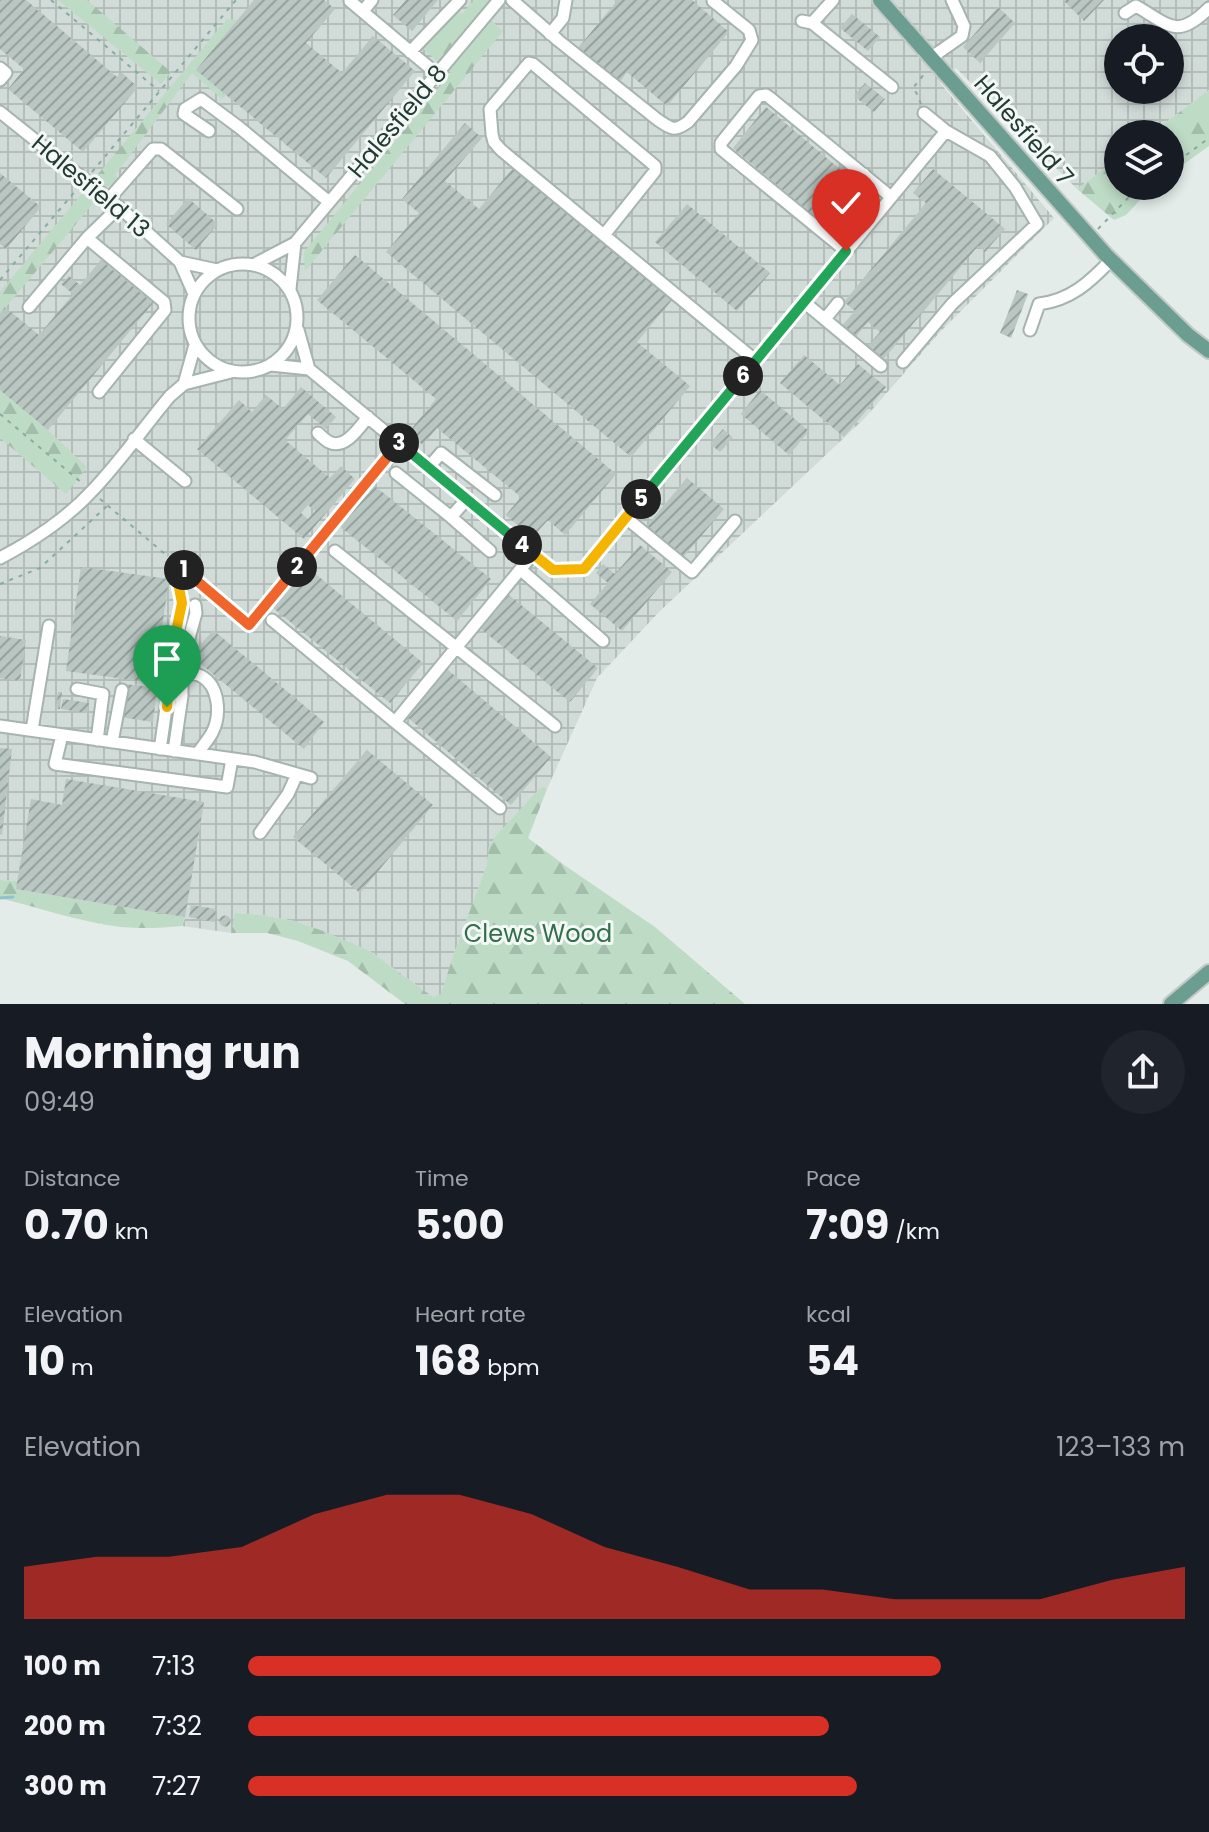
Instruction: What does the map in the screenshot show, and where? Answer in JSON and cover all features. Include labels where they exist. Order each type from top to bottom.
[{"type":"main road","name":"Halesfield 7","points":[[880,0],[1111,260],[1188,335],[1209,351]]},
{"type":"main road","points":[[1171,1004],[1209,972]]},
{"type":"street","points":[[363,11],[372,0]]},
{"type":"street","points":[[410,52],[460,0]]},
{"type":"street","name":"Halesfield 8","points":[[255,264],[295,243],[499,0]]},
{"type":"street","points":[[512,0],[658,120],[670,128],[679,129],[736,66],[752,40],[749,30],[713,1]]},
{"type":"street","points":[[550,34],[563,18],[566,0]]},
{"type":"street","points":[[833,0],[807,22],[892,87]]},
{"type":"street","points":[[932,57],[962,36],[964,26],[952,0]]},
{"type":"street","points":[[350,1],[437,74]]},
{"type":"street","points":[[1125,13],[1136,6],[1170,26],[1182,28],[1196,22],[1209,8]]},
{"type":"street","points":[[604,235],[655,171],[655,166],[529,63],[490,109],[494,142],[501,150],[756,361]]},
{"type":"street","points":[[0,68],[6,73],[0,80]]},
{"type":"street","points":[[846,251],[720,146],[759,96],[766,95],[891,197]]},
{"type":"street","points":[[209,131],[184,114],[185,109],[201,99],[329,202]]},
{"type":"street","name":"Halesfield 13","points":[[0,112],[114,203],[180,262]]},
{"type":"street","points":[[903,362],[952,304],[1037,224],[1015,187],[990,156],[946,131],[924,113]]},
{"type":"street","points":[[271,365],[309,369],[553,570],[584,569],[946,131]]},
{"type":"street","points":[[29,307],[87,238],[153,149],[161,149],[237,209]]},
{"type":"street","points":[[831,214],[864,174]]},
{"type":"street","points":[[87,238],[164,302],[165,310],[99,392]]},
{"type":"street","points":[[295,243],[290,289],[309,369]]},
{"type":"street","points":[[1030,330],[1039,304],[1074,293],[1088,284],[1111,260]]},
{"type":"street","points":[[180,262],[217,270]]},
{"type":"street","points":[[180,262],[194,294]]},
{"type":"street","points":[[232,372],[218,367],[205,357],[195,345],[190,332],[188,314],[199,285],[217,270],[231,264],[255,264],[278,275],[290,289]]},
{"type":"street","points":[[804,302],[881,366]]},
{"type":"street","points":[[825,319],[838,303]]},
{"type":"street","points":[[0,558],[54,524],[90,493],[170,396],[184,384],[271,365],[286,352],[298,330]]},
{"type":"street","points":[[184,384],[195,345]]},
{"type":"street","points":[[318,433],[330,443],[337,444],[349,439],[368,417]]},
{"type":"street","points":[[134,439],[185,481]]},
{"type":"street","points":[[429,467],[441,453],[495,495]]},
{"type":"street","points":[[396,473],[490,551]]},
{"type":"street","points":[[451,517],[467,499]]},
{"type":"street","points":[[626,518],[692,572],[735,521]]},
{"type":"street","points":[[335,551],[555,726]]},
{"type":"street","points":[[395,722],[533,554]]},
{"type":"street","points":[[521,570],[603,641]]},
{"type":"street","points":[[160,749],[182,603]]},
{"type":"street","points":[[174,751],[182,696],[182,663],[196,613],[195,605]]},
{"type":"street","points":[[272,620],[500,808]]},
{"type":"street","points":[[32,730],[49,626]]},
{"type":"street","points":[[182,673],[202,676],[216,695],[216,721],[197,754]]},
{"type":"street","points":[[77,689],[103,694],[97,740]]},
{"type":"street","points":[[112,742],[122,690]]},
{"type":"street","points":[[0,726],[232,759],[311,778]]},
{"type":"street","points":[[62,735],[55,764],[227,787],[232,759]]},
{"type":"street","points":[[260,833],[288,794],[297,774]]},
{"type":"path","points":[[51,0],[160,91]]},
{"type":"path","points":[[91,172],[236,0]]},
{"type":"path","points":[[924,113],[913,88],[928,69],[932,57]]},
{"type":"path","points":[[1184,157],[1209,138]]},
{"type":"path","points":[[0,280],[78,187]]},
{"type":"path","points":[[1090,237],[1126,200]]},
{"type":"path","points":[[0,414],[84,485]]},
{"type":"path","points":[[99,498],[249,625],[399,443]]},
{"type":"path","points":[[0,584],[40,568],[108,505]]},
{"type":"path","points":[[174,562],[182,603]]},
{"type":"shaded area","points":[[0,0],[1209,0],[1209,90],[1169,120],[1104,120],[1104,169],[1077,189],[956,68],[940,83],[1054,218],[941,331],[864,419],[659,612],[597,678],[547,789],[544,787],[489,846],[487,864],[442,994],[433,997],[370,951],[294,921],[236,913],[231,933],[182,926],[185,918],[16,889],[17,881],[0,880]]},
{"type":"green space","points":[[58,0],[87,0],[171,72],[161,84]]},
{"type":"green space","points":[[474,0],[505,0],[490,19],[503,31],[305,271],[304,252],[451,73],[423,49],[424,41],[456,10],[462,14]]},
{"type":"green space","points":[[227,19],[238,20],[196,70],[226,95],[222,99],[192,73],[115,175],[121,182],[114,187],[108,186],[0,314],[0,292]]},
{"type":"green space","points":[[1209,90],[1209,146],[1184,164],[1184,120],[1169,120]]},
{"type":"green space","points":[[1104,169],[1104,200],[1140,200],[1126,215],[1114,220],[1077,189]]},
{"type":"green space","points":[[0,390],[87,467],[66,494],[0,438]]},
{"type":"green space","name":"Clews Wood","points":[[544,787],[547,789],[528,838],[655,927],[745,1004],[405,1004],[348,961],[298,941],[267,933],[231,933],[235,913],[294,921],[370,951],[433,997],[441,994],[487,864],[489,846]]},
{"type":"green space","points":[[0,880],[17,881],[17,889],[185,917],[182,926],[159,928],[90,922],[0,898]]},
{"type":"building","points":[[0,0],[26,0],[117,77],[121,72],[138,87],[83,152],[8,89],[24,69],[0,49]]},
{"type":"building","points":[[254,0],[324,0],[335,9],[306,43],[342,73],[373,36],[415,71],[326,178],[196,70]]},
{"type":"building","points":[[406,0],[438,0],[412,31],[393,15]]},
{"type":"building","points":[[614,0],[692,0],[729,32],[667,106],[627,72],[619,83],[578,48],[616,2]]},
{"type":"building","points":[[1063,0],[1104,0],[1084,21]]},
{"type":"building","points":[[998,7],[1015,23],[980,63],[963,47]]},
{"type":"building","points":[[852,14],[880,37],[868,51],[840,28]]},
{"type":"building","points":[[865,83],[885,99],[874,112],[854,96]]},
{"type":"building","points":[[766,107],[847,175],[813,215],[733,148]]},
{"type":"building","points":[[465,123],[482,138],[445,181],[479,209],[513,168],[672,300],[637,342],[690,386],[631,457],[386,252],[419,213],[402,199]]},
{"type":"building","points":[[933,169],[1005,229],[985,252],[978,246],[882,361],[866,348],[880,332],[868,322],[853,340],[839,329],[855,311],[844,302],[926,203],[913,193]]},
{"type":"building","points":[[0,173],[41,207],[6,249],[0,244]]},
{"type":"building","points":[[188,198],[218,224],[196,250],[166,224]]},
{"type":"building","points":[[687,204],[770,273],[737,311],[655,242]]},
{"type":"building","points":[[355,255],[616,474],[565,535],[548,520],[532,538],[506,515],[521,497],[437,428],[423,445],[408,433],[436,399],[317,300]]},
{"type":"building","points":[[101,260],[153,303],[48,430],[0,390],[0,314],[5,307],[39,335],[73,294],[61,284],[69,276],[80,285]]},
{"type":"building","points":[[1017,290],[1028,294],[1011,338],[1000,333]]},
{"type":"building","points":[[804,355],[840,385],[858,364],[886,387],[844,437],[780,383]]},
{"type":"building","points":[[301,387],[336,417],[326,429],[308,414],[285,440],[330,478],[341,466],[355,479],[304,539],[197,449],[239,400],[252,412],[266,395],[283,409]],"holes":[[[308,505],[315,511],[308,519],[301,513]]]},
{"type":"building","points":[[760,390],[809,431],[789,455],[741,414]]},
{"type":"building","points":[[723,429],[733,438],[720,452],[710,444]]},
{"type":"building","points":[[687,478],[724,509],[681,560],[644,529]]},
{"type":"building","points":[[371,483],[491,579],[457,621],[338,525]]},
{"type":"building","points":[[640,545],[672,572],[622,631],[590,604],[608,583],[596,573],[603,564],[615,574]]},
{"type":"building","points":[[306,566],[423,663],[390,703],[272,607]]},
{"type":"building","points":[[81,567],[169,579],[154,683],[66,671]]},
{"type":"building","points":[[509,595],[598,668],[570,702],[481,629]]},
{"type":"building","points":[[213,630],[324,722],[304,749],[191,656]]},
{"type":"building","points":[[0,636],[26,640],[20,681],[0,678]]},
{"type":"building","points":[[447,669],[551,757],[511,805],[407,717]]},
{"type":"building","points":[[125,684],[157,688],[153,722],[120,717]]},
{"type":"building","points":[[58,692],[62,692],[60,709],[56,709]]},
{"type":"building","points":[[63,699],[89,703],[87,713],[61,709]]},
{"type":"building","points":[[0,748],[12,749],[2,835],[0,834]]},
{"type":"building","points":[[367,750],[433,805],[360,893],[293,837]]},
{"type":"building","points":[[66,779],[204,802],[185,917],[16,889],[31,799],[62,805]]},
{"type":"building","points":[[191,905],[216,909],[214,922],[189,917]]},
{"type":"building","points":[[225,915],[231,921],[225,927],[219,921]]},
{"type":"waterway","points":[[0,898],[13,897]]},
{"type":"route","points":[[167,707],[174,641],[182,603],[174,562],[249,625],[399,443],[553,570],[584,569],[846,251]]}]
